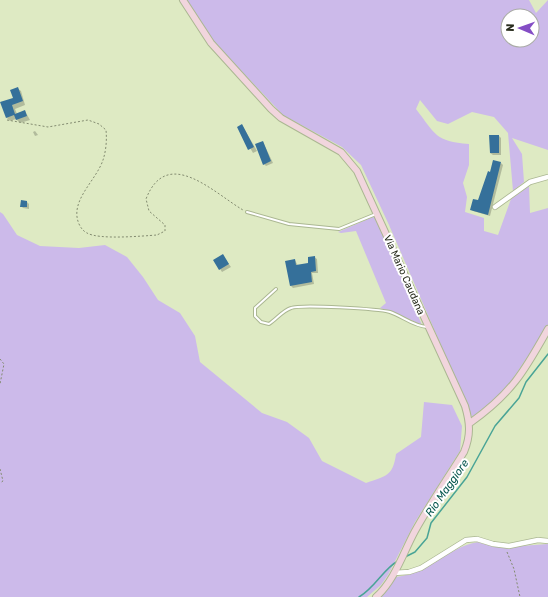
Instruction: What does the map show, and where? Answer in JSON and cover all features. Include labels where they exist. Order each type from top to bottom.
[{"type":"main road","name":"Via Mario Caudana","points":[[183,0],[211,43],[271,109],[281,118],[341,152],[357,171],[465,406],[470,423],[470,439],[464,452],[416,531],[394,573],[383,591],[376,597]]},
{"type":"main road","points":[[470,423],[495,404],[521,376],[548,329]]},
{"type":"street","points":[[495,207],[530,182],[548,177]]},
{"type":"street","points":[[394,573],[409,572],[421,568],[466,540],[477,539],[502,546],[538,540],[548,541]]},
{"type":"lane","points":[[247,212],[289,224],[339,230],[377,213]]},
{"type":"lane","points":[[276,289],[255,308],[255,316],[261,322],[269,324],[282,312],[292,307],[316,306],[386,312],[416,325],[428,327]]},
{"type":"path","points":[[7,120],[48,127],[88,120],[99,124],[106,130],[107,139],[103,160],[78,204],[78,222],[82,230],[87,234],[120,236],[162,234],[165,231],[165,225],[149,211],[146,199],[155,184],[173,173],[180,173],[192,177],[247,212]]},
{"type":"path","points":[[0,359],[4,364],[0,384]]},
{"type":"path","points":[[0,469],[3,481],[0,483]]},
{"type":"path","points":[[502,546],[507,551],[514,569],[520,597]]},
{"type":"shaded area","points":[[187,0],[529,0],[533,8],[500,8],[500,48],[540,48],[540,9],[548,0],[548,150],[512,138],[522,154],[524,182],[513,191],[508,133],[494,117],[472,112],[448,124],[437,121],[420,100],[416,109],[437,135],[449,141],[469,144],[469,165],[463,183],[467,197],[465,212],[484,218],[484,231],[498,235],[511,199],[529,186],[530,213],[548,208],[548,326],[504,392],[472,417],[389,225],[361,165],[342,147],[283,115],[214,42]]},
{"type":"shaded area","points":[[0,212],[3,214],[17,235],[40,246],[79,248],[105,245],[127,257],[143,277],[158,300],[180,313],[195,336],[200,362],[262,413],[287,422],[309,438],[322,461],[366,483],[387,474],[393,467],[396,454],[421,437],[424,402],[452,405],[462,426],[460,451],[415,522],[388,575],[381,585],[367,597],[0,597]]},
{"type":"shaded area","points":[[375,216],[422,325],[380,308],[386,303],[356,231],[338,232]]},
{"type":"shaded area","points":[[478,542],[487,545],[504,547],[548,544],[548,597],[381,597],[396,577],[419,571],[456,549]]},
{"type":"building","points":[[18,87],[23,101],[12,105],[15,114],[25,110],[27,116],[16,120],[14,115],[6,118],[0,102],[13,98],[10,90]]},
{"type":"building","points":[[242,124],[254,147],[248,150],[237,127]]},
{"type":"building","points":[[489,135],[499,135],[499,153],[490,153]]},
{"type":"building","points":[[263,141],[271,161],[263,165],[255,144]]},
{"type":"building","points":[[493,160],[501,162],[488,215],[470,210],[473,199],[478,200],[488,171],[490,172]]},
{"type":"building","points":[[21,200],[27,201],[27,207],[20,207]]},
{"type":"building","points":[[223,254],[229,264],[219,270],[213,260]]},
{"type":"building","points":[[315,256],[316,271],[311,272],[312,282],[290,286],[285,261],[295,259],[296,265],[308,263],[308,257]]},
{"type":"waterway","name":"Rio Maggiore","points":[[405,557],[415,552],[427,538],[431,523],[467,477],[495,426],[519,398],[526,382],[548,354]]},
{"type":"waterway","name":"Rio Maggiore","points":[[359,597],[370,589],[388,568],[398,561]]}]
